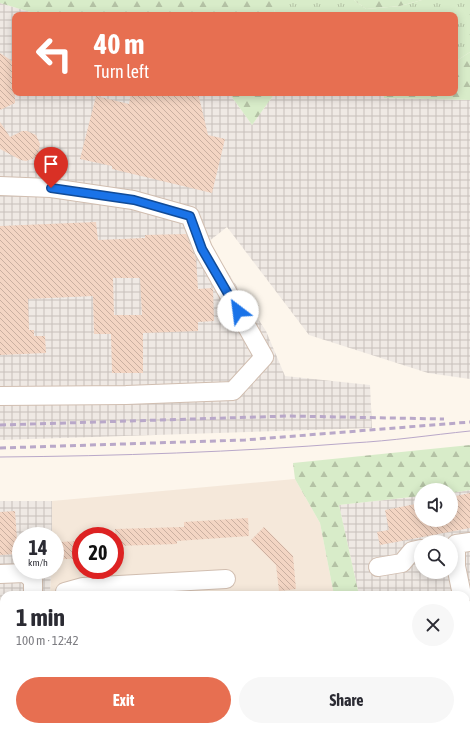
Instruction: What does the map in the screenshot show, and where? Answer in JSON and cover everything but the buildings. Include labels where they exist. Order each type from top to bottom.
[{"type":"street","points":[[0,186],[51,188],[134,200],[190,216],[202,249],[264,357],[233,391],[126,395],[0,396]]},
{"type":"street","points":[[459,543],[456,566],[461,591]]},
{"type":"street","points":[[378,567],[402,563],[414,551]]},
{"type":"street","points":[[0,574],[25,573],[33,580],[33,591]]},
{"type":"street","points":[[71,591],[83,587],[226,579]]},
{"type":"shaded area","points":[[0,3],[30,12],[12,12],[12,96],[231,96],[252,125],[273,96],[384,96],[384,98],[470,100],[470,379],[428,373],[309,335],[227,227],[208,242],[266,331],[285,376],[370,385],[372,428],[0,440]]},
{"type":"shaded area","points":[[295,479],[320,523],[333,591],[50,591],[51,579],[64,579],[64,527],[52,527],[52,501]]},
{"type":"shaded area","points":[[470,490],[470,591],[358,591],[339,505],[414,497],[414,527],[458,527],[458,492]]},
{"type":"shaded area","points":[[0,501],[52,501],[52,527],[12,527],[12,579],[51,579],[50,591],[0,591]]},
{"type":"green space","points":[[0,0],[274,0],[275,12],[30,12],[0,3]]},
{"type":"green space","points":[[274,0],[354,0],[366,9],[400,6],[422,0],[470,0],[470,52],[458,60],[458,12],[275,12]]},
{"type":"green space","points":[[354,0],[422,0],[400,6],[366,9]]},
{"type":"green space","points":[[470,52],[470,100],[384,98],[384,96],[458,96],[458,60]]},
{"type":"green space","points":[[231,96],[273,96],[252,125]]},
{"type":"green space","points":[[470,445],[470,490],[458,492],[458,483],[414,483],[414,497],[339,505],[358,591],[333,591],[320,523],[295,479],[293,463]]},
{"type":"tram line","points":[[0,457],[132,455],[264,449],[381,441],[470,431]]},
{"type":"railway","points":[[0,425],[288,416],[444,419]]},
{"type":"railway","points":[[0,448],[245,440],[470,422]]},
{"type":"route","points":[[51,188],[134,200],[190,216],[202,249],[238,311]]}]
